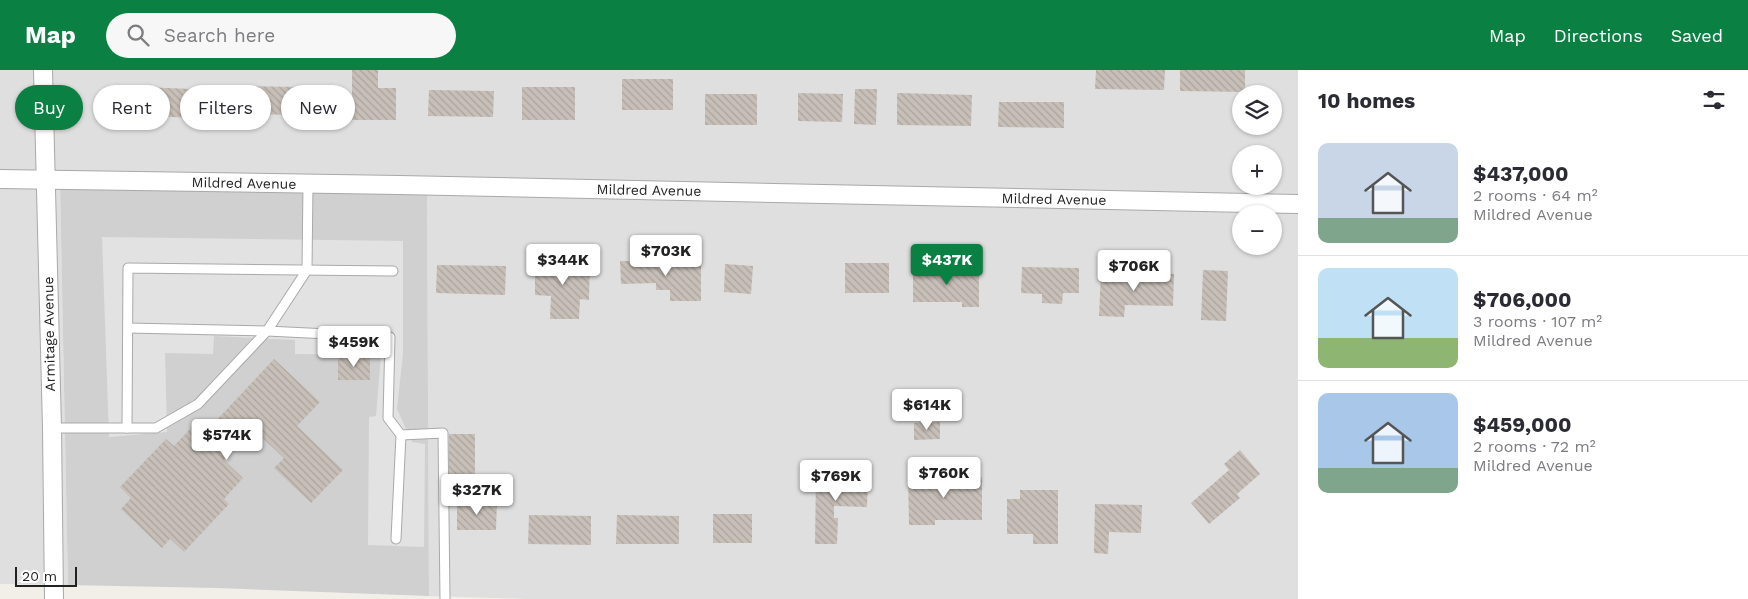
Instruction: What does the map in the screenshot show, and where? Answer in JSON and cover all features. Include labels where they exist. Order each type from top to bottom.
[{"type":"street","name":"Armitage Avenue","points":[[43,70],[52,428],[54,599]]},
{"type":"street","name":"Mildred Avenue","points":[[0,179],[1298,204]]},
{"type":"lane","points":[[52,428],[156,428],[198,404],[267,331],[308,270],[308,184]]},
{"type":"lane","points":[[127,428],[128,268],[393,271]]},
{"type":"lane","points":[[128,328],[267,331],[390,337],[388,418],[401,435],[396,539]]},
{"type":"lane","points":[[401,435],[444,433],[445,599]]},
{"type":"shaded area","points":[[0,70],[1298,70],[1298,599],[530,599],[429,596],[427,194],[60,186],[68,585],[0,584]]},
{"type":"shaded area","points":[[60,185],[427,194],[429,596],[217,588],[68,585]]},
{"type":"shaded area","points":[[102,237],[403,241],[403,353],[397,409],[412,442],[425,444],[424,547],[368,545],[369,417],[376,416],[381,355],[295,354],[295,340],[214,336],[213,354],[165,353],[167,432],[109,437]]},
{"type":"building","points":[[352,70],[378,70],[378,88],[396,88],[396,120],[355,120],[355,85],[352,85]]},
{"type":"building","points":[[1096,70],[1165,70],[1164,90],[1095,89]]},
{"type":"building","points":[[1180,70],[1245,70],[1245,85],[1232,85],[1232,92],[1180,91]]},
{"type":"building","points":[[622,79],[673,79],[673,110],[622,110]]},
{"type":"building","points":[[271,87],[281,87],[281,115],[271,115]]},
{"type":"building","points":[[522,87],[575,87],[575,120],[522,120]]},
{"type":"building","points":[[170,88],[180,88],[180,117],[170,117]]},
{"type":"building","points":[[855,89],[877,89],[876,125],[854,124]]},
{"type":"building","points":[[429,90],[494,91],[493,117],[428,116]]},
{"type":"building","points":[[798,93],[843,94],[842,122],[798,121]]},
{"type":"building","points":[[897,93],[972,95],[971,126],[897,125]]},
{"type":"building","points":[[705,94],[757,94],[757,125],[705,125]]},
{"type":"building","points":[[999,102],[1064,102],[1064,128],[998,127]]},
{"type":"building","points":[[701,260],[701,301],[670,301],[670,290],[656,290],[656,283],[621,284],[620,261]]},
{"type":"building","points":[[535,261],[590,261],[589,300],[580,299],[579,319],[550,319],[551,296],[535,295]]},
{"type":"building","points":[[845,263],[889,263],[889,293],[845,293]]},
{"type":"building","points":[[725,264],[753,266],[751,294],[724,292]]},
{"type":"building","points":[[437,265],[506,266],[505,295],[436,293]]},
{"type":"building","points":[[1022,267],[1079,268],[1079,293],[1063,293],[1062,304],[1042,303],[1042,294],[1021,293]]},
{"type":"building","points":[[979,268],[979,307],[962,307],[962,302],[913,302],[913,269]]},
{"type":"building","points":[[1203,270],[1228,271],[1226,321],[1201,320]]},
{"type":"building","points":[[1101,272],[1174,274],[1173,306],[1125,305],[1124,317],[1099,316]]},
{"type":"building","points":[[338,357],[370,357],[370,380],[338,380]]},
{"type":"building","points":[[274,359],[320,402],[297,426],[343,470],[311,503],[274,468],[284,458],[253,429],[224,460],[243,478],[224,499],[229,504],[184,552],[170,539],[162,548],[121,509],[131,498],[120,487],[166,439],[174,446],[192,427],[212,447],[222,436],[211,426]]},
{"type":"building","points":[[940,422],[940,439],[914,440],[914,423]]},
{"type":"building","points":[[449,434],[475,434],[475,480],[449,480]]},
{"type":"building","points":[[1240,450],[1260,474],[1237,494],[1240,498],[1209,524],[1191,503],[1229,470],[1224,464]]},
{"type":"building","points":[[816,474],[868,475],[867,507],[834,506],[834,518],[838,518],[837,544],[815,544]]},
{"type":"building","points":[[908,477],[982,477],[982,520],[935,520],[935,525],[909,525]]},
{"type":"building","points":[[1020,490],[1058,490],[1058,544],[1033,544],[1033,534],[1007,534],[1007,499],[1020,499]]},
{"type":"building","points":[[457,501],[497,502],[496,530],[457,530]]},
{"type":"building","points":[[1095,504],[1142,505],[1141,533],[1109,532],[1108,554],[1094,553]]},
{"type":"building","points":[[713,514],[752,514],[752,543],[713,543]]},
{"type":"building","points":[[529,515],[591,516],[591,545],[528,544]]},
{"type":"building","points":[[617,515],[679,516],[679,544],[616,544]]}]
